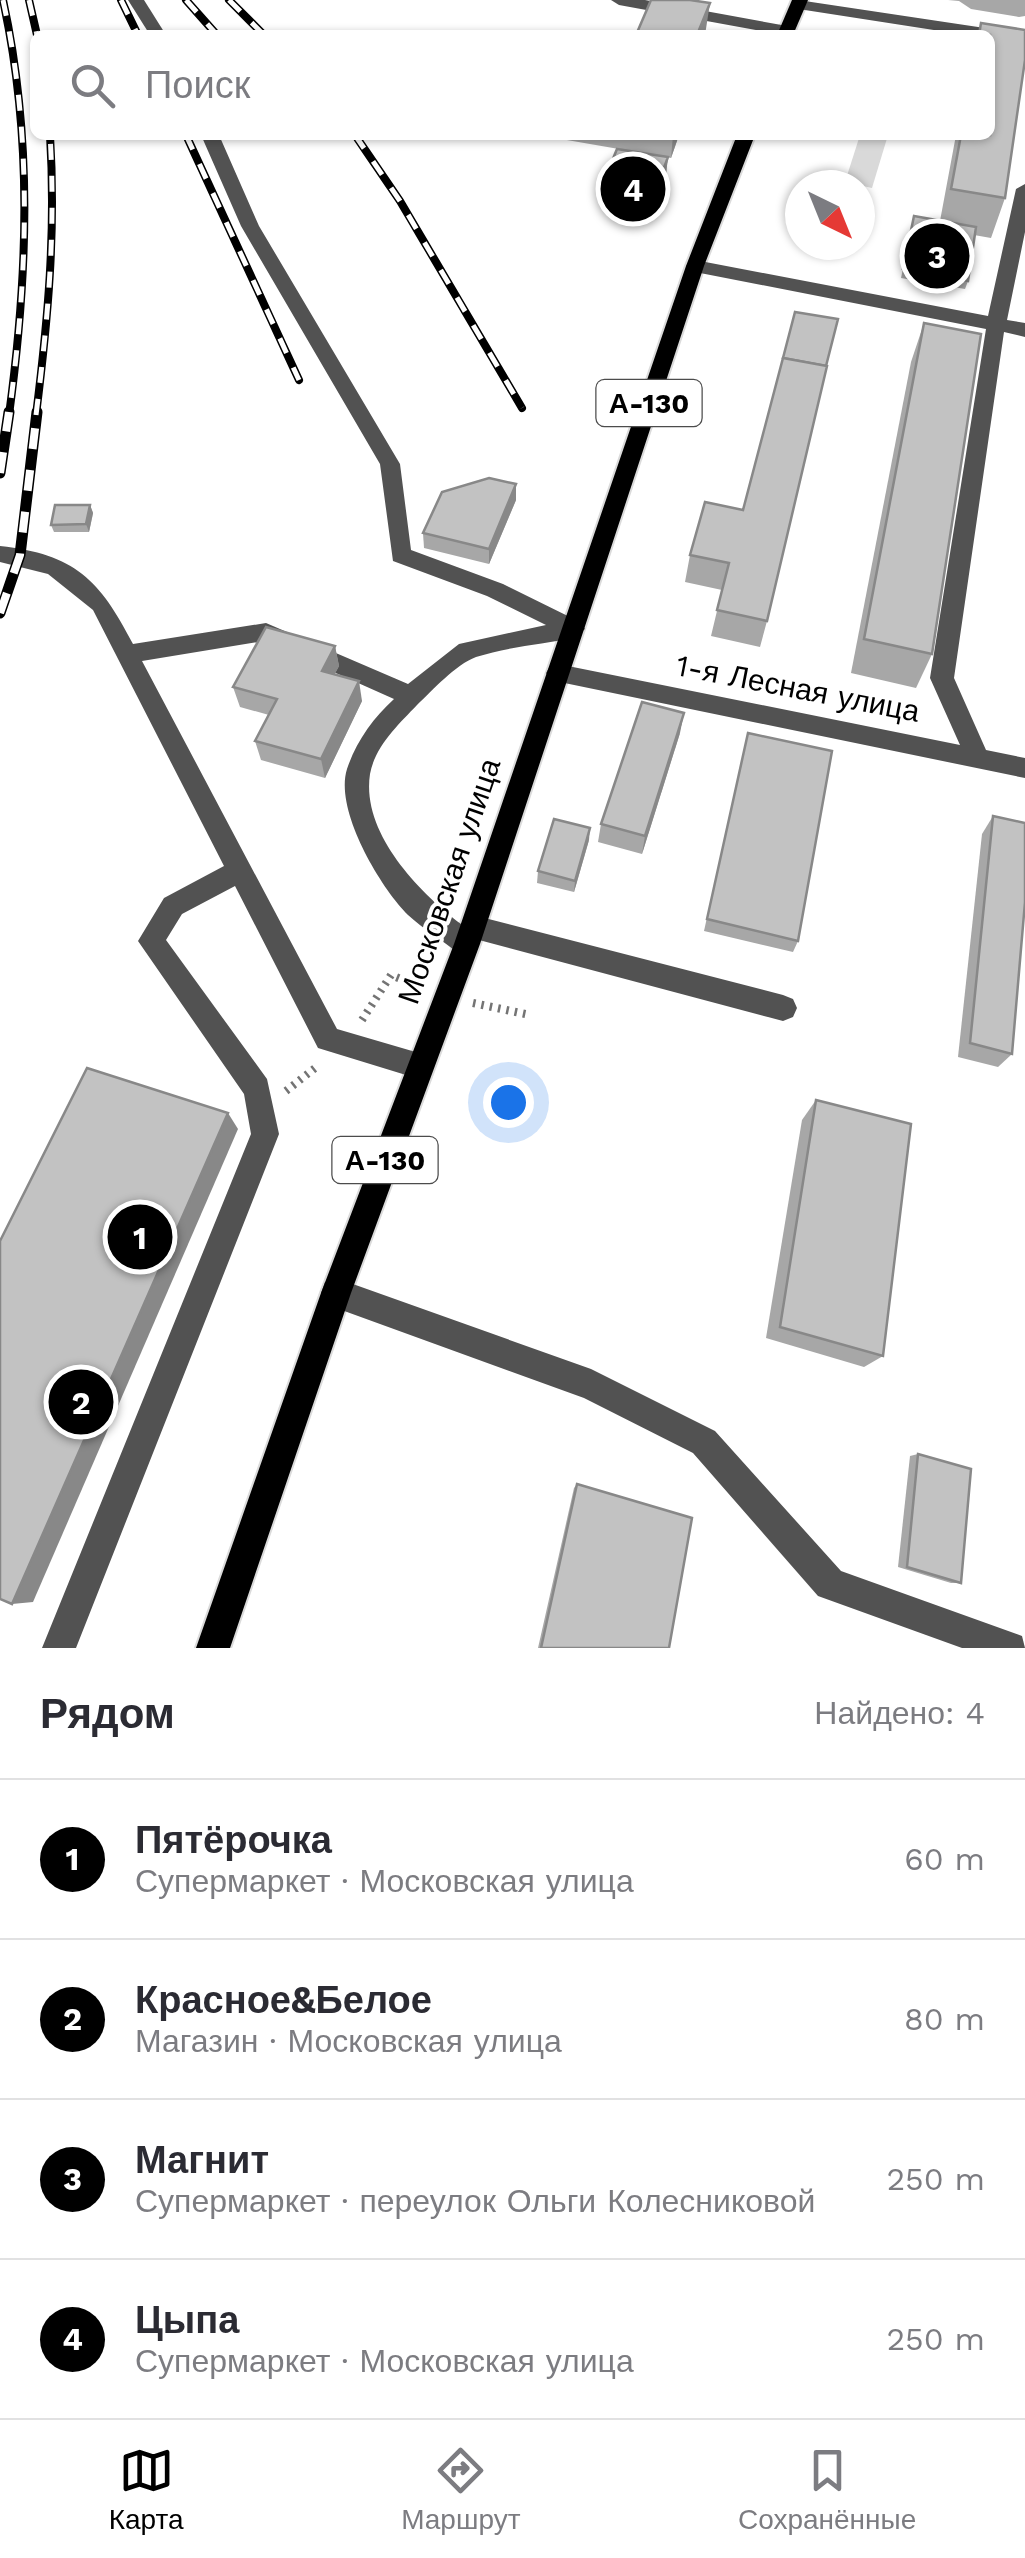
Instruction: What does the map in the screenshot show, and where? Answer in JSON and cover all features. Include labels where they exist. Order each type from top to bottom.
[{"type":"main road","points":[[787,30],[799,3]]},
{"type":"main road","name":"Московская улица","points":[[213,1648],[336,1293],[470,936],[695,266],[744,140]]},
{"type":"street","points":[[136,0],[155,30]]},
{"type":"street","points":[[618,0],[771,30]]},
{"type":"street","points":[[842,12],[883,1],[1025,29]]},
{"type":"street","points":[[799,3],[964,30]]},
{"type":"street","points":[[995,35],[1025,39]]},
{"type":"street","points":[[212,140],[250,226],[390,464],[402,554],[496,590],[574,629]]},
{"type":"street","points":[[978,758],[942,678],[996,324],[1025,189]]},
{"type":"street","points":[[695,266],[1025,330]]},
{"type":"street","points":[[0,554],[20,555],[56,566],[84,584],[102,604],[328,1040],[419,1066]]},
{"type":"street","points":[[574,629],[467,650],[411,696],[380,728],[358,772],[359,800],[376,851],[418,906],[470,936],[783,1008]]},
{"type":"street","points":[[129,654],[266,632],[411,696]]},
{"type":"street","name":"1-я Лесная улица","points":[[558,673],[1025,768]]},
{"type":"street","points":[[59,1648],[265,1134],[257,1089],[151,942],[173,906],[238,871]]},
{"type":"street","points":[[336,1293],[591,1384],[704,1442],[830,1584],[1010,1648]]},
{"type":"shaded area","points":[[858,140],[886,140],[875,178],[875,170],[849,170]]},
{"type":"building","points":[[651,0],[710,3],[699,30],[638,30]]},
{"type":"building","points":[[981,23],[1025,30],[1025,60],[1005,198],[951,189],[960,140],[995,140],[995,30],[980,30]]},
{"type":"building","points":[[617,149],[668,157],[653,197],[601,188]]},
{"type":"building","points":[[914,216],[976,227],[968,281],[903,269]]},
{"type":"building","points":[[795,312],[838,319],[826,366],[783,358]]},
{"type":"building","points":[[924,323],[981,334],[932,654],[864,639]]},
{"type":"building","points":[[783,358],[827,366],[767,621],[717,610],[729,563],[690,555],[705,502],[743,510]]},
{"type":"building","points":[[489,478],[516,484],[489,549],[423,533],[442,492]]},
{"type":"building","points":[[55,505],[90,505],[86,524],[51,525]]},
{"type":"building","points":[[266,627],[335,646],[322,671],[359,681],[321,759],[255,741],[277,699],[233,687]]},
{"type":"building","points":[[642,702],[684,713],[645,836],[601,824]]},
{"type":"building","points":[[748,733],[832,751],[798,941],[707,919]]},
{"type":"building","points":[[993,816],[1025,823],[1025,902],[1012,1054],[970,1043]]},
{"type":"building","points":[[554,819],[590,828],[575,881],[538,871]]},
{"type":"building","points":[[87,1068],[228,1113],[12,1604],[0,1599],[0,1241]]},
{"type":"building","points":[[816,1100],[911,1124],[883,1356],[780,1327]]},
{"type":"building","points":[[918,1454],[971,1469],[961,1583],[907,1567]]},
{"type":"building","points":[[577,1484],[692,1518],[669,1648],[541,1648]]},
{"type":"railway","points":[[3,0],[19,104],[24,207],[20,310],[9,415]]},
{"type":"railway","points":[[29,0],[36,30]]},
{"type":"railway","points":[[121,0],[136,30]]},
{"type":"railway","points":[[186,0],[213,30]]},
{"type":"railway","points":[[229,0],[259,30]]},
{"type":"railway","points":[[36,415],[50,275],[50,140]]},
{"type":"railway","points":[[188,140],[299,380]]},
{"type":"railway","points":[[358,140],[400,201],[522,408]]},
{"type":"railway","points":[[0,473],[9,412]]},
{"type":"railway","points":[[0,613],[20,555],[37,412]]},
{"type":"place","name":"Цыпа","points":[[633,189]]},
{"type":"place","name":"Магнит","points":[[937,256]]},
{"type":"place","name":"Пятёрочка","points":[[140,1237]]},
{"type":"place","name":"Красное&Белое","points":[[81,1402]]}]
